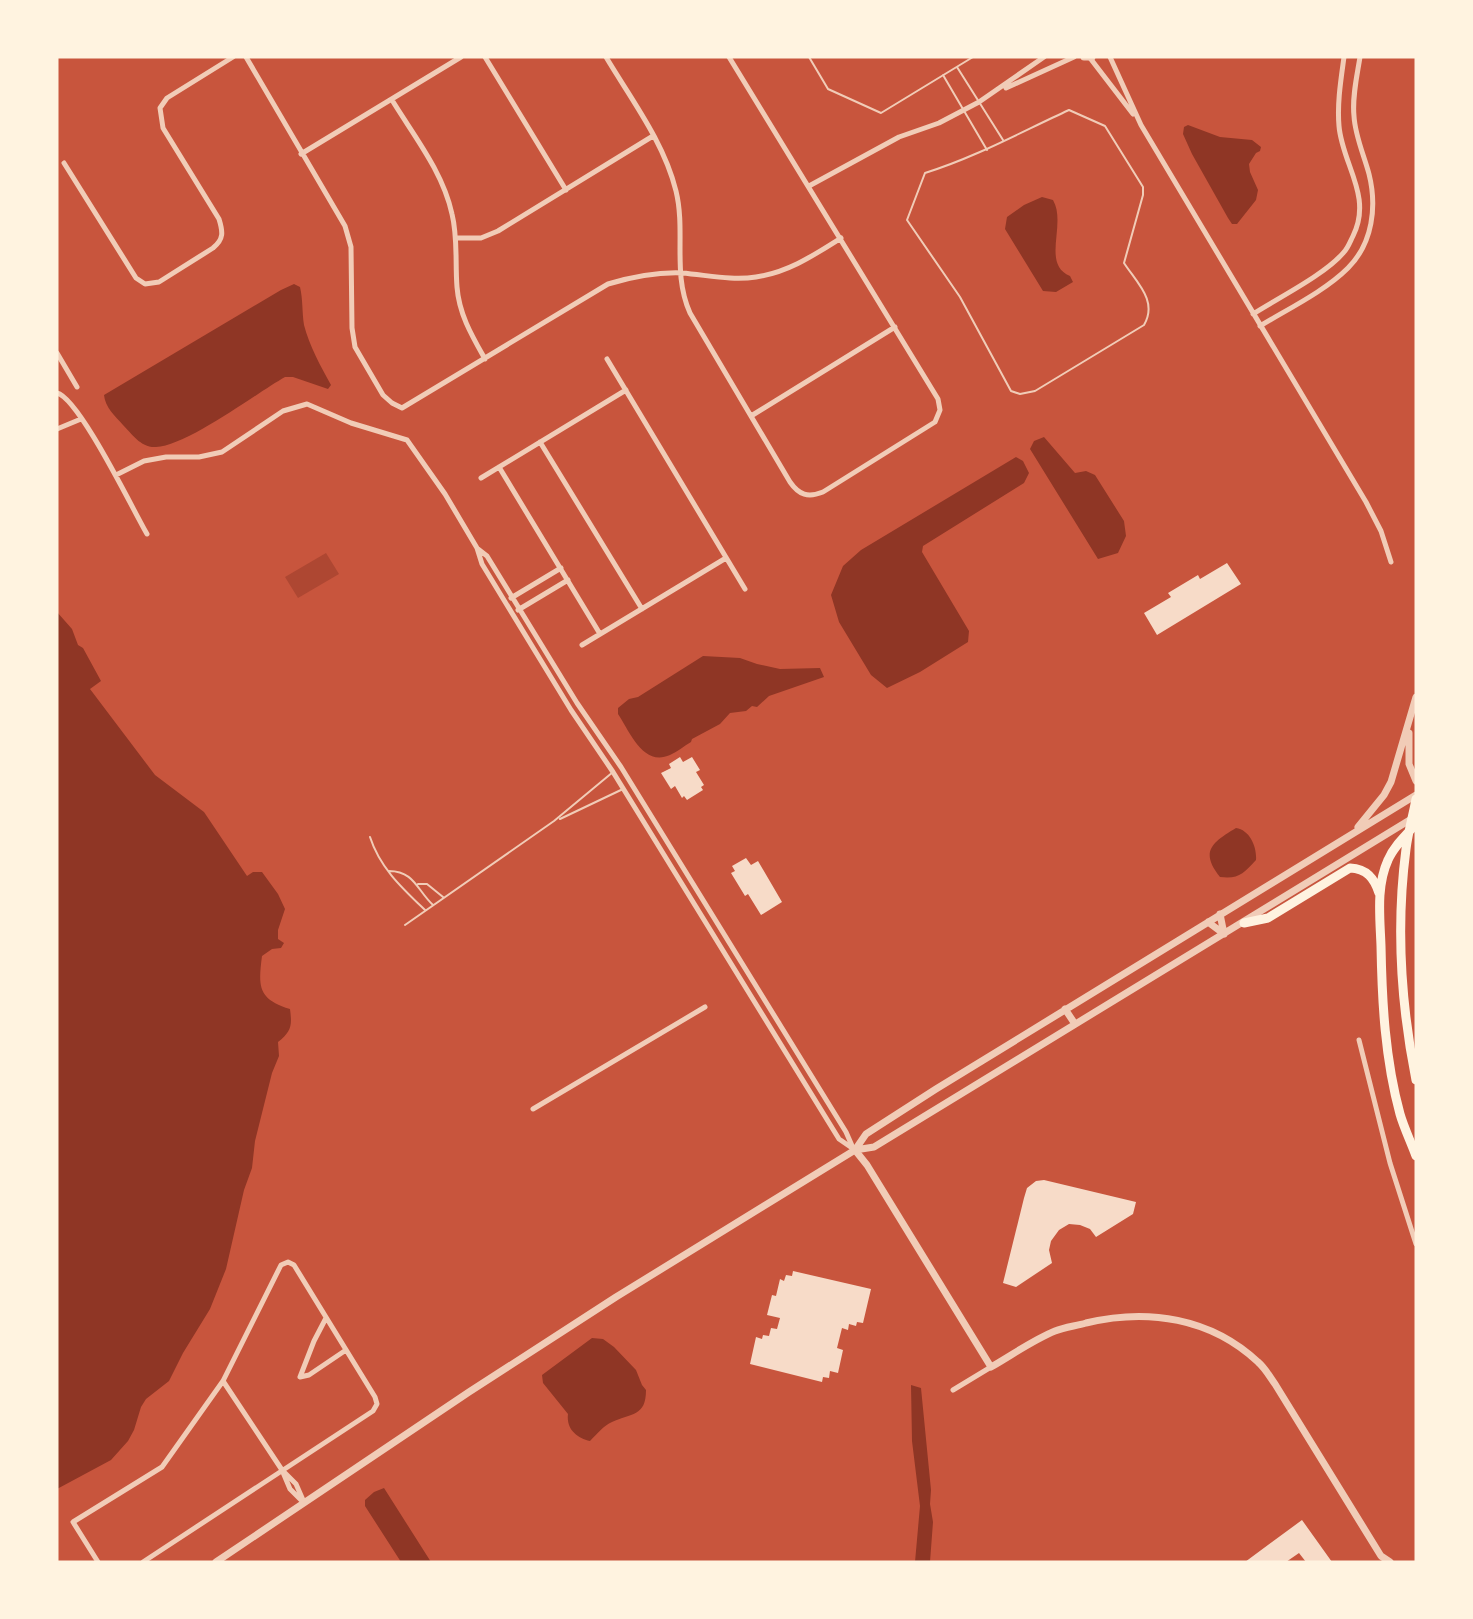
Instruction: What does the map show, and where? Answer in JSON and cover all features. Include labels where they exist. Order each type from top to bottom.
[{"type":"highway","points":[[1404,802],[1416,799],[1406,848],[1402,921],[1402,984],[1416,1080]]},
{"type":"highway","points":[[1416,818],[1388,859],[1380,896],[1382,994],[1387,1052],[1400,1114],[1416,1156]]},
{"type":"highway","points":[[1244,922],[1268,918],[1350,868],[1359,868],[1372,877],[1380,896]]},
{"type":"street","points":[[64,163],[136,278],[145,284],[159,282],[213,248],[220,242],[223,232],[219,219],[163,128],[160,108],[167,98],[233,57]]},
{"type":"street","points":[[246,57],[345,226],[351,247],[352,328],[356,347],[383,395],[402,408],[609,284],[632,277],[679,273],[728,278],[756,277],[800,264],[841,238]]},
{"type":"street","points":[[301,154],[461,57]]},
{"type":"street","points":[[485,57],[566,190]]},
{"type":"street","points":[[606,57],[663,153],[676,192],[682,297],[797,492],[811,496],[823,492],[935,423],[940,410],[938,399],[729,57]]},
{"type":"street","points":[[809,186],[899,137],[939,123],[980,102],[1044,57]]},
{"type":"street","points":[[996,92],[1074,57]]},
{"type":"street","points":[[1084,57],[1091,57],[1141,125],[1366,502],[1381,531],[1391,562]]},
{"type":"street","points":[[1110,57],[1141,125]]},
{"type":"street","points":[[1253,314],[1330,266],[1345,251],[1356,230],[1360,207],[1355,180],[1339,127],[1344,57]]},
{"type":"street","points":[[1260,326],[1328,284],[1348,267],[1362,249],[1372,222],[1373,200],[1354,116],[1360,57]]},
{"type":"street","points":[[392,100],[432,164],[445,190],[456,237],[459,303],[467,328],[485,359]]},
{"type":"street","points":[[456,237],[481,238],[498,231],[653,136]]},
{"type":"street","points":[[751,416],[894,327]]},
{"type":"street","points":[[57,353],[77,387]]},
{"type":"street","points":[[607,359],[745,589]]},
{"type":"street","points":[[481,478],[626,390]]},
{"type":"street","points":[[57,393],[62,394],[74,407],[116,475],[147,534]]},
{"type":"street","points":[[116,475],[144,461],[199,457],[222,452],[283,411],[307,404],[351,423],[407,440],[445,494],[477,548],[482,564],[571,710],[613,772],[839,1139],[855,1150]]},
{"type":"street","points":[[57,429],[81,419]]},
{"type":"street","points":[[540,442],[642,609]]},
{"type":"street","points":[[500,466],[600,634]]},
{"type":"street","points":[[477,548],[487,556],[577,704],[632,784],[855,1150],[867,1165],[991,1367]]},
{"type":"street","points":[[582,645],[726,558]]},
{"type":"street","points":[[505,601],[561,568]]},
{"type":"street","points":[[512,613],[568,579]]},
{"type":"street","points":[[540,581],[547,592]]},
{"type":"street","points":[[1355,831],[1384,795],[1391,782],[1416,697]]},
{"type":"street","points":[[1412,710],[1407,752],[1416,781]]},
{"type":"street","points":[[613,772],[621,767]]},
{"type":"street","points":[[623,789],[632,784]]},
{"type":"street","points":[[855,1150],[866,1134],[1065,1009],[1404,802]]},
{"type":"street","points":[[216,1562],[303,1502],[615,1297],[855,1150],[874,1147],[1416,818]]},
{"type":"street","points":[[697,908],[705,903]]},
{"type":"street","points":[[1220,914],[1224,934]]},
{"type":"street","points":[[1208,922],[1224,934]]},
{"type":"street","points":[[533,1109],[705,1007]]},
{"type":"street","points":[[1065,1009],[1074,1024]]},
{"type":"street","points":[[1359,1040],[1390,1163],[1416,1244]]},
{"type":"street","points":[[98,1562],[73,1522],[162,1467],[223,1381],[281,1265],[288,1262],[294,1265],[375,1397],[377,1404],[373,1411],[143,1562]]},
{"type":"street","points":[[953,1390],[1056,1330],[1099,1320],[1145,1315],[1206,1328],[1259,1363],[1275,1384],[1381,1556],[1390,1562]]},
{"type":"street","points":[[326,1318],[300,1377],[309,1375],[346,1350]]},
{"type":"street","points":[[223,1381],[282,1470],[290,1489],[303,1502]]},
{"type":"lane","points":[[809,57],[828,89],[880,113],[973,57]]},
{"type":"lane","points":[[957,67],[1003,140]]},
{"type":"lane","points":[[943,74],[987,150]]},
{"type":"lane","points":[[1069,110],[1105,126],[1143,187],[1143,195],[1124,262],[1150,303],[1150,315],[1144,325],[1035,391],[1020,394],[1011,391],[960,297],[907,220],[926,173],[987,150],[1003,140],[1069,110]]},
{"type":"lane","points":[[405,925],[555,821],[613,772]]},
{"type":"lane","points":[[555,821],[623,789]]},
{"type":"lane","points":[[370,837],[375,853],[393,880],[425,911]]},
{"type":"lane","points":[[389,871],[400,871],[418,884],[427,884],[444,898]]},
{"type":"lane","points":[[418,884],[420,893],[433,906]]},
{"type":"shaded area","points":[[1188,125],[1220,137],[1252,140],[1261,147],[1249,164],[1258,190],[1256,200],[1237,224],[1232,224],[1228,218],[1192,154],[1183,134],[1184,127]]},
{"type":"shaded area","points":[[1042,197],[1053,200],[1057,210],[1057,262],[1073,282],[1056,292],[1043,291],[1005,229],[1007,217],[1024,205]]},
{"type":"shaded area","points":[[294,284],[300,287],[306,333],[331,385],[328,389],[293,377],[285,377],[203,429],[185,438],[156,447],[137,440],[111,411],[104,395]]},
{"type":"shaded area","points":[[1044,437],[1075,473],[1086,471],[1095,475],[1124,521],[1126,536],[1118,553],[1098,559],[1030,449],[1034,441]]},
{"type":"shaded area","points":[[1016,457],[1023,461],[1029,473],[1024,483],[923,546],[922,552],[969,631],[968,642],[920,672],[887,688],[871,675],[839,622],[831,595],[843,566],[861,550]]},
{"type":"shaded area","points":[[326,553],[339,574],[298,598],[285,577]]},
{"type":"shaded area","points":[[57,612],[72,629],[78,645],[83,648],[101,681],[90,689],[155,775],[204,812],[247,876],[253,872],[262,872],[278,894],[285,909],[278,930],[278,939],[284,943],[281,948],[272,949],[262,956],[260,976],[262,990],[266,996],[290,1009],[291,1019],[288,1031],[278,1042],[279,1056],[272,1073],[255,1141],[252,1168],[244,1190],[226,1269],[210,1309],[169,1381],[146,1399],[141,1407],[128,1441],[111,1460],[57,1489]]},
{"type":"shaded area","points":[[703,656],[740,658],[780,669],[820,668],[824,677],[769,696],[757,707],[752,706],[746,711],[730,713],[720,724],[692,739],[673,754],[661,757],[652,756],[638,746],[618,714],[618,708],[629,699],[638,697]]},
{"type":"shaded area","points":[[1236,828],[1245,832],[1252,840],[1256,860],[1240,874],[1220,877],[1210,860],[1210,854],[1215,843]]},
{"type":"shaded area","points":[[592,1338],[603,1339],[614,1347],[636,1370],[646,1390],[640,1410],[609,1423],[590,1441],[581,1438],[571,1428],[568,1414],[543,1383],[542,1375]]},
{"type":"shaded area","points":[[911,1385],[921,1388],[933,1522],[930,1562],[915,1562],[920,1506],[912,1441]]},
{"type":"shaded area","points":[[384,1488],[431,1562],[401,1562],[365,1506],[365,1500],[374,1492]]},
{"type":"building","points":[[1227,563],[1241,584],[1157,635],[1144,613],[1171,597],[1168,593],[1198,575],[1200,579]]},
{"type":"building","points":[[680,757],[683,762],[692,757],[700,770],[696,772],[704,785],[701,787],[703,790],[687,800],[684,796],[682,798],[675,786],[671,789],[661,773],[671,768],[669,764]]},
{"type":"building","points":[[746,858],[751,865],[758,861],[782,902],[761,915],[748,894],[745,896],[731,873],[735,871],[732,866]]},
{"type":"building","points":[[1044,1180],[1136,1202],[1133,1214],[1096,1237],[1090,1229],[1069,1224],[1059,1230],[1051,1241],[1049,1250],[1052,1263],[1016,1287],[1003,1283],[1027,1188],[1036,1181]]},
{"type":"building","points":[[793,1271],[871,1289],[863,1323],[857,1322],[856,1326],[849,1324],[848,1330],[842,1328],[837,1348],[843,1350],[838,1373],[830,1371],[829,1378],[823,1377],[822,1382],[750,1364],[756,1337],[762,1339],[763,1335],[769,1336],[771,1328],[777,1329],[780,1318],[767,1315],[772,1295],[776,1296],[780,1279],[784,1281],[786,1275],[792,1276]]},
{"type":"building","points":[[1302,1520],[1332,1562],[1306,1562],[1299,1553],[1286,1562],[1245,1562]]}]
